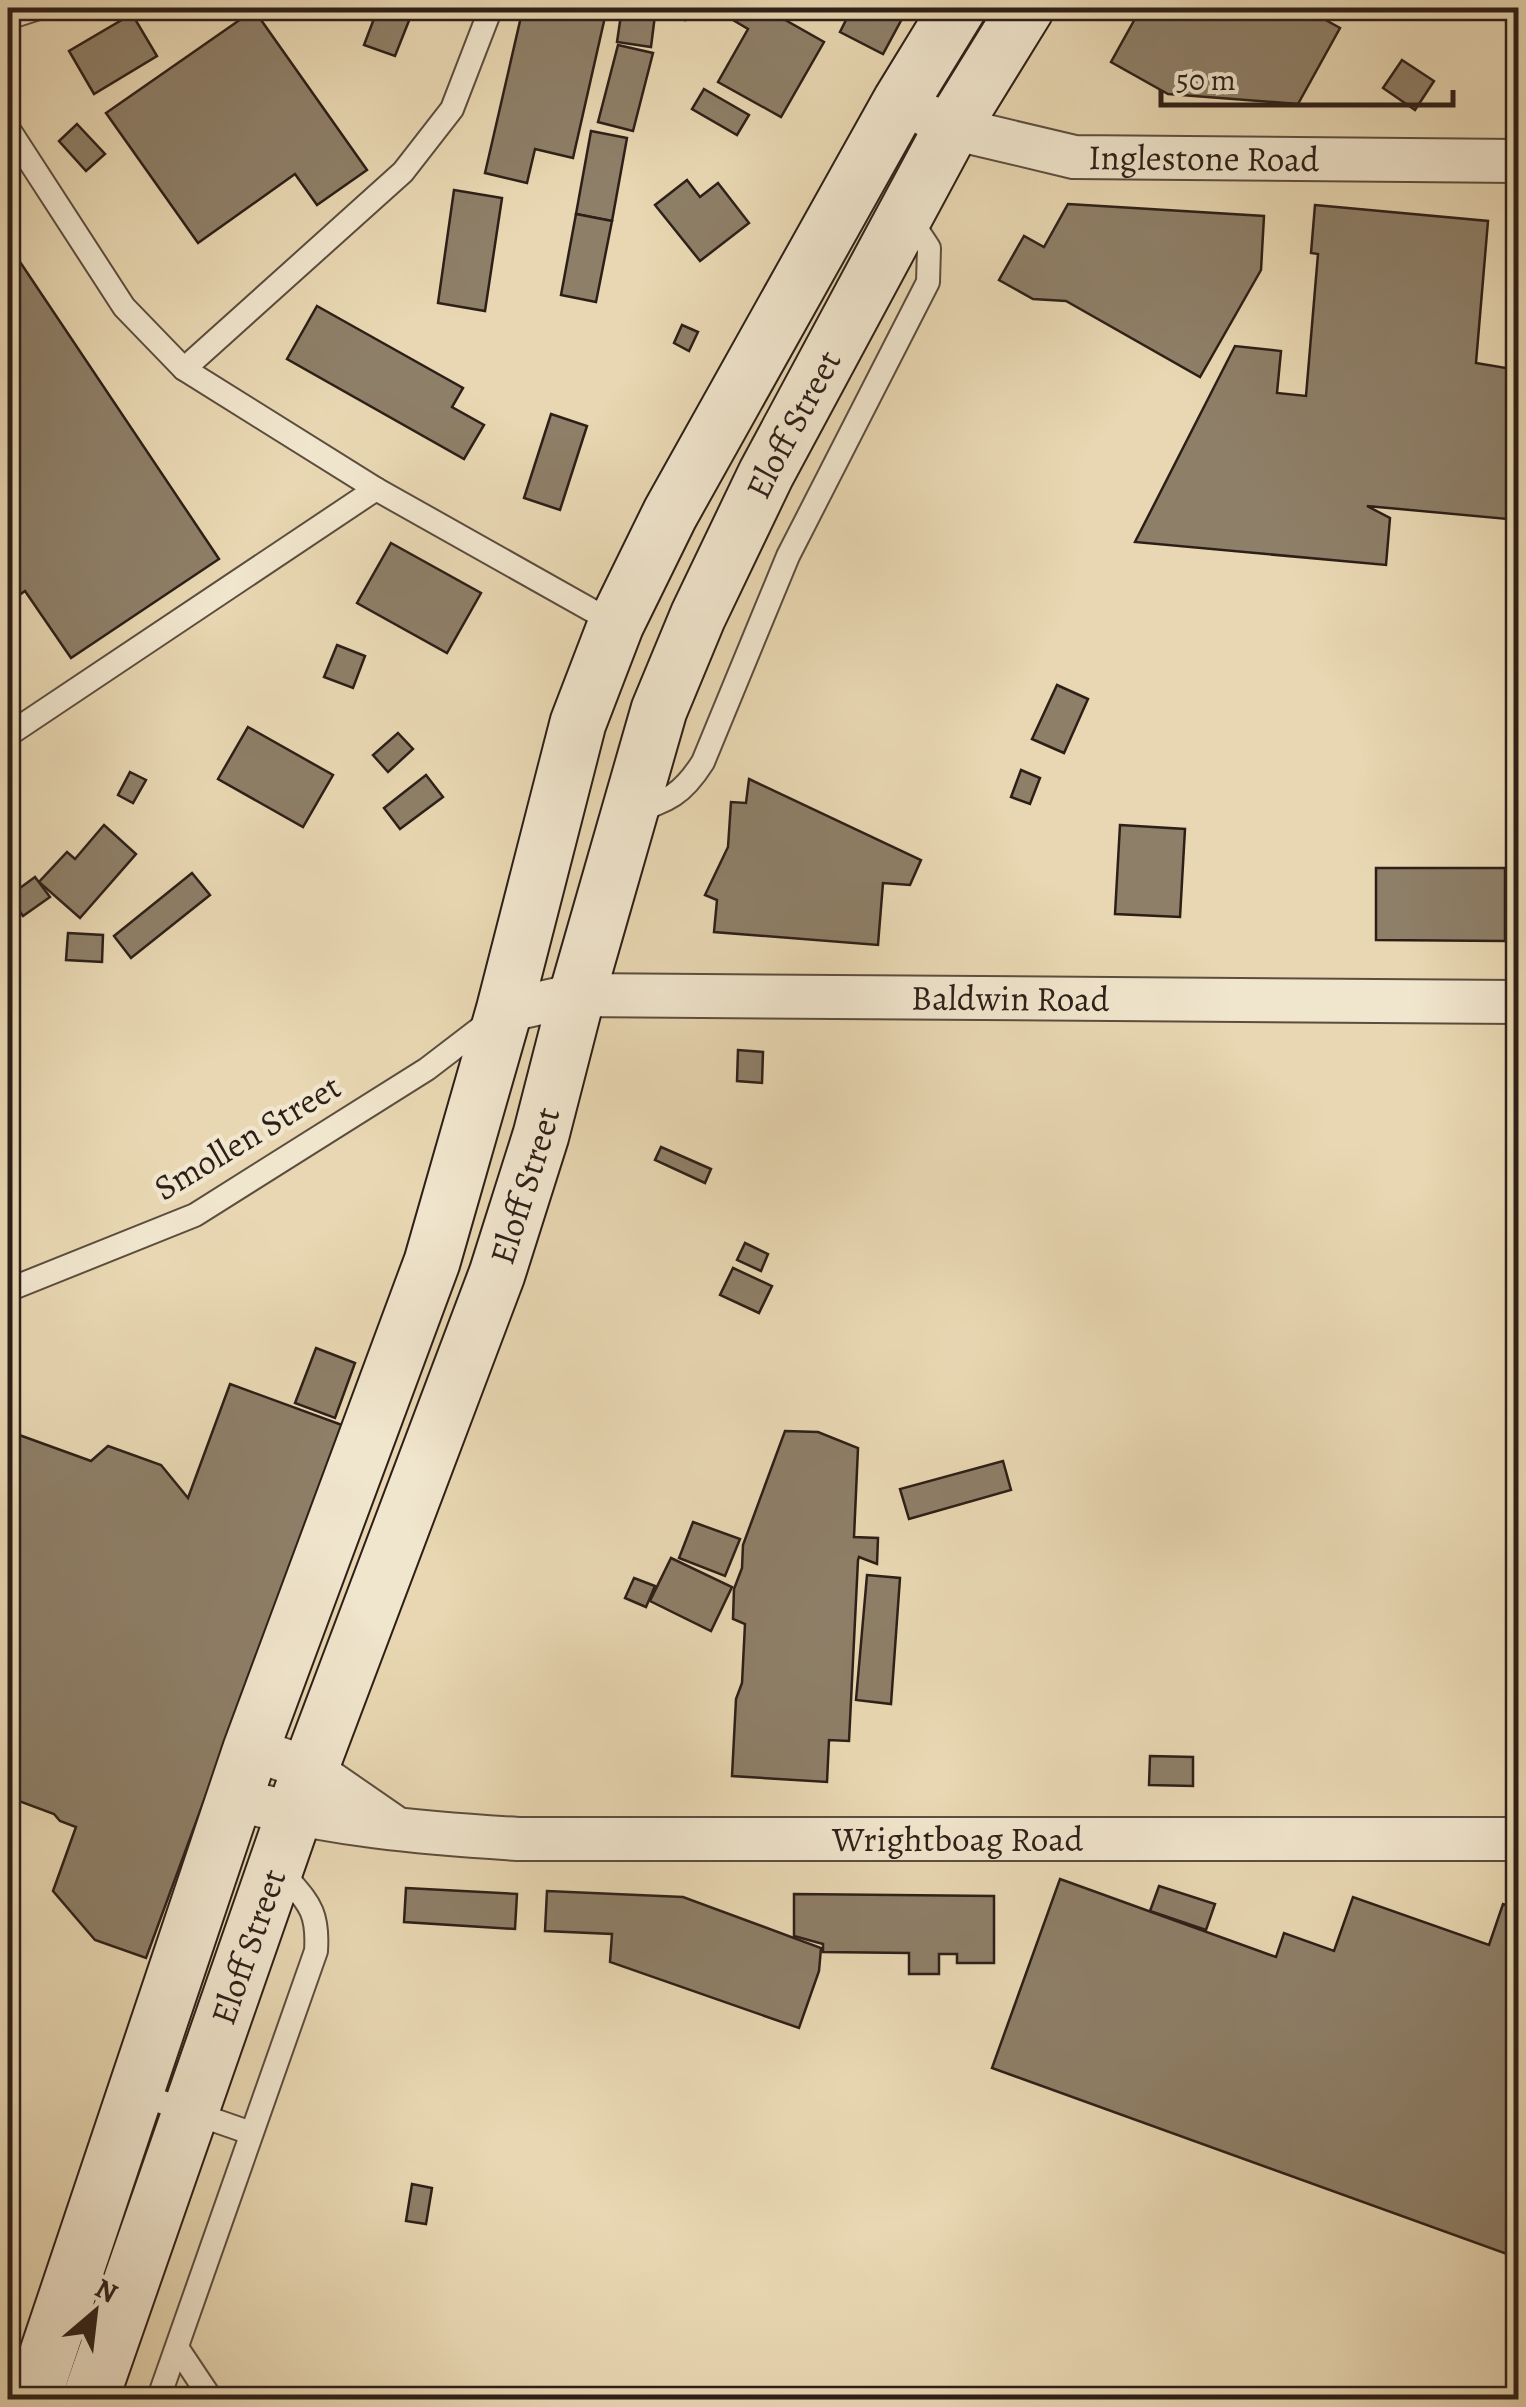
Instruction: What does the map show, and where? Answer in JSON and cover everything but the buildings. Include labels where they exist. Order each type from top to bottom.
[{"type":"street","name":"Eloff Street","points":[[36,2387],[244,1774],[432,1262],[504,1010],[578,723],[616,624],[670,514],[901,102],[958,8]]},
{"type":"street","name":"Eloff Street","points":[[92,2396],[293,1816],[497,1274],[541,1135],[659,710],[698,616],[766,474],[952,128],[1028,9]]},
{"type":"street","name":"Inglestone Road","points":[[901,102],[952,128],[1074,157],[1518,161]]},
{"type":"street","name":"Baldwin Road","points":[[504,1010],[577,995],[1518,1002]]},
{"type":"street","points":[[374,1417],[435,1436]]},
{"type":"street","name":"Wrightboag Road","points":[[244,1774],[293,1816],[518,1839],[1518,1840]]},
{"type":"street","points":[[36,2387],[92,2396]]},
{"type":"lane","points":[[8,18],[39,8]]},
{"type":"lane","points":[[184,369],[403,172],[428,144],[452,109],[491,8]]},
{"type":"lane","points":[[8,128],[124,307],[184,369],[376,489],[616,624]]},
{"type":"lane","points":[[8,735],[376,489]]},
{"type":"lane","name":"Smollen Street","points":[[8,1290],[195,1215],[428,1068],[504,1010]]},
{"type":"lane","points":[[158,2400],[316,1951],[318,1924],[311,1908],[293,1816]]},
{"type":"lane","points":[[136,2093],[251,2134]]},
{"type":"lane","points":[[178,2349],[212,2400]]}]
